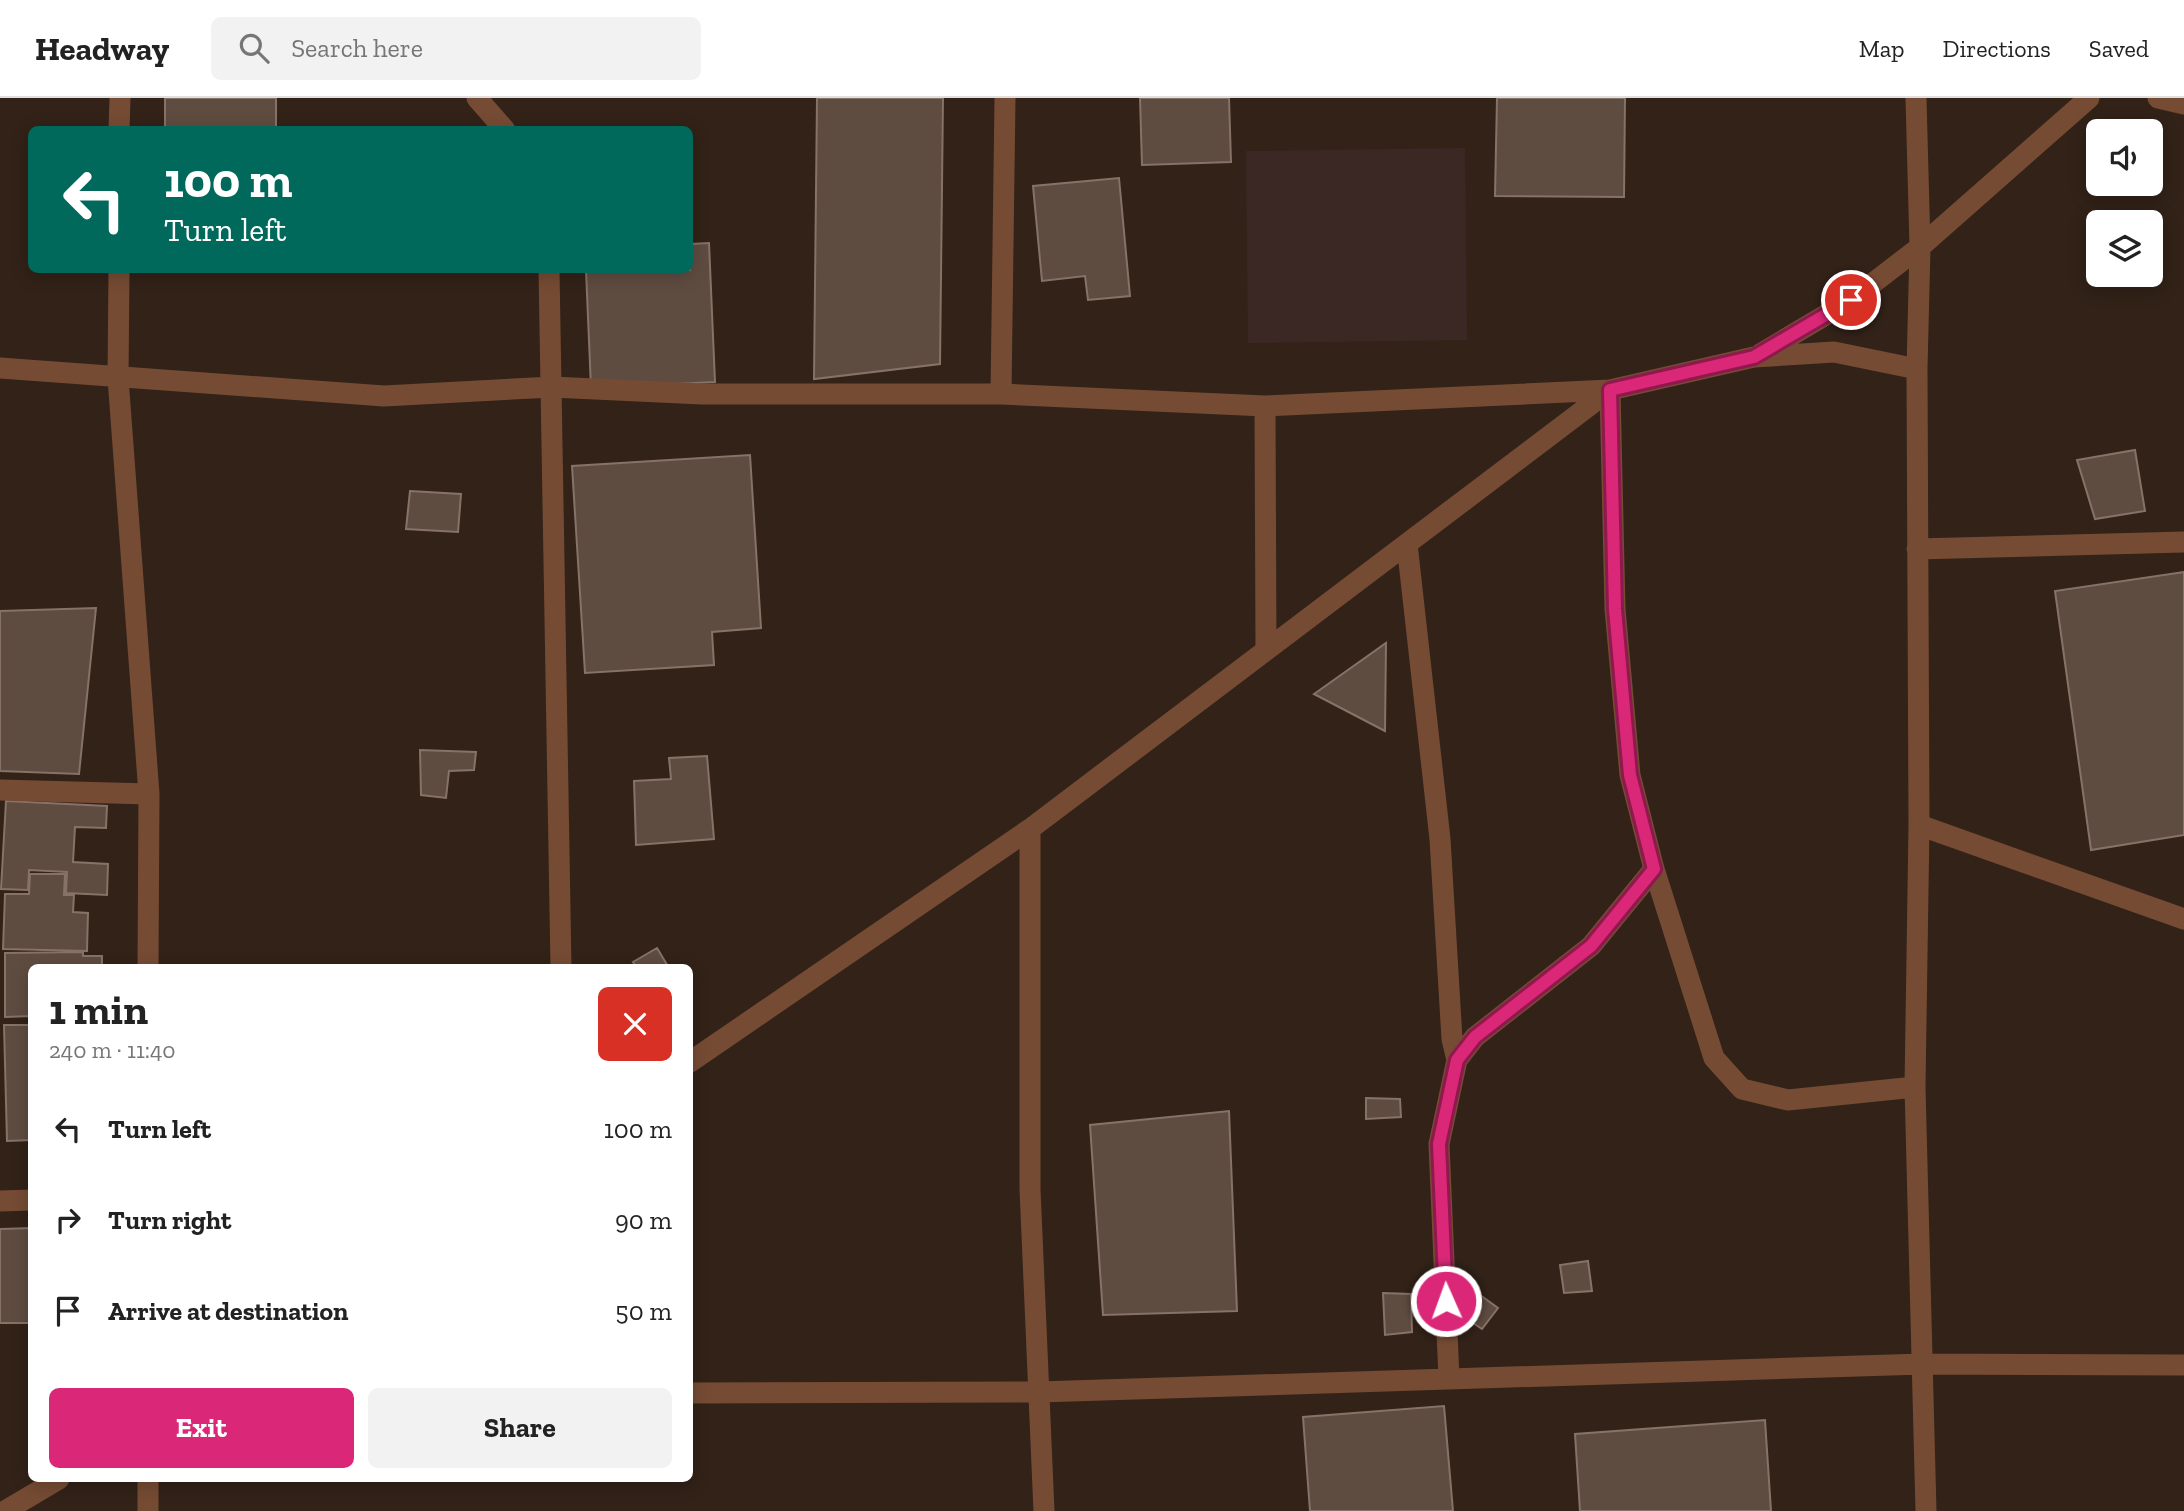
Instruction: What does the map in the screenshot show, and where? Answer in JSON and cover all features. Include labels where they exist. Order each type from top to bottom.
[{"type":"street","points":[[119,126],[120,98]]},
{"type":"street","points":[[477,98],[502,126]]},
{"type":"street","points":[[1001,394],[1004,98]]},
{"type":"street","points":[[1916,98],[1920,247],[1917,369],[1919,825],[1915,1087],[1926,1511]]},
{"type":"street","points":[[1754,357],[1851,300],[1920,247],[2089,98]]},
{"type":"street","points":[[2158,98],[2184,104]]},
{"type":"street","points":[[119,273],[118,378],[149,794],[148,964]]},
{"type":"street","points":[[549,273],[561,964]]},
{"type":"street","points":[[0,368],[384,396],[552,387],[702,394],[1001,394],[1265,406],[1610,390],[1754,357],[1835,352],[1917,369]]},
{"type":"street","points":[[693,1060],[1030,829],[1610,390]]},
{"type":"street","points":[[1610,390],[1615,609],[1630,775],[1654,869],[1714,1058],[1742,1089],[1788,1100],[1915,1087]]},
{"type":"street","points":[[1265,406],[1266,650]]},
{"type":"street","points":[[1917,549],[2184,542]]},
{"type":"street","points":[[1407,544],[1440,839],[1452,1039],[1457,1060],[1439,1144],[1449,1379]]},
{"type":"street","points":[[0,790],[149,794]]},
{"type":"street","points":[[1919,825],[2184,919]]},
{"type":"street","points":[[1030,829],[1030,1189],[1044,1511]]},
{"type":"street","points":[[1457,1060],[1475,1037],[1591,946],[1654,869]]},
{"type":"street","points":[[0,1201],[28,1200]]},
{"type":"street","points":[[693,1393],[1039,1392],[1923,1364],[2184,1365]]},
{"type":"street","points":[[5,1511],[54,1482]]},
{"type":"street","points":[[148,1482],[148,1511]]},
{"type":"shaded area","points":[[1465,148],[1467,340],[1248,343],[1246,151]]},
{"type":"building","points":[[165,98],[276,98],[276,126],[165,126]]},
{"type":"building","points":[[817,98],[943,98],[940,364],[814,379]]},
{"type":"building","points":[[1140,98],[1229,98],[1231,162],[1142,165]]},
{"type":"building","points":[[1497,98],[1625,98],[1624,197],[1495,196]]},
{"type":"building","points":[[1119,178],[1130,296],[1088,300],[1085,276],[1042,281],[1033,186]]},
{"type":"building","points":[[709,243],[715,382],[591,388],[586,273],[693,273],[693,244]]},
{"type":"building","points":[[2135,450],[2145,511],[2095,519],[2077,460]]},
{"type":"building","points":[[750,455],[761,628],[712,632],[714,665],[585,673],[572,466]]},
{"type":"building","points":[[410,491],[461,494],[458,532],[406,529]]},
{"type":"building","points":[[2184,572],[2184,835],[2091,850],[2055,591]]},
{"type":"building","points":[[96,608],[79,774],[0,771],[0,611]]},
{"type":"building","points":[[1386,643],[1385,731],[1314,694]]},
{"type":"building","points":[[420,750],[476,752],[474,770],[449,771],[446,798],[421,795]]},
{"type":"building","points":[[707,756],[714,839],[636,845],[634,781],[671,779],[669,758]]},
{"type":"building","points":[[6,801],[107,806],[106,828],[75,827],[73,862],[108,864],[107,895],[66,893],[67,872],[29,870],[28,890],[1,889]]},
{"type":"building","points":[[30,874],[65,874],[64,895],[74,895],[73,912],[88,913],[87,951],[3,949],[5,894],[29,894]]},
{"type":"building","points":[[657,948],[667,964],[634,964],[633,962]]},
{"type":"building","points":[[83,952],[83,956],[102,956],[102,964],[28,964],[28,1016],[5,1017],[5,953]]},
{"type":"building","points":[[4,1025],[28,1025],[28,1140],[7,1141]]},
{"type":"building","points":[[1366,1098],[1400,1099],[1401,1117],[1366,1119]]},
{"type":"building","points":[[1229,1111],[1237,1311],[1103,1315],[1090,1125]]},
{"type":"building","points":[[28,1228],[28,1323],[0,1323],[0,1229]]},
{"type":"building","points":[[1588,1261],[1592,1291],[1564,1293],[1560,1265]]},
{"type":"building","points":[[1469,1287],[1498,1308],[1482,1329],[1455,1311]]},
{"type":"building","points":[[1383,1293],[1411,1294],[1412,1332],[1385,1335]]},
{"type":"building","points":[[1444,1406],[1453,1511],[1310,1511],[1303,1417]]},
{"type":"building","points":[[1765,1420],[1771,1511],[1580,1511],[1575,1434]]},
{"type":"route","points":[[1446,1301],[1439,1144],[1457,1060],[1475,1037],[1591,946],[1654,869],[1630,775],[1615,609],[1610,390],[1754,357],[1851,300]]}]
